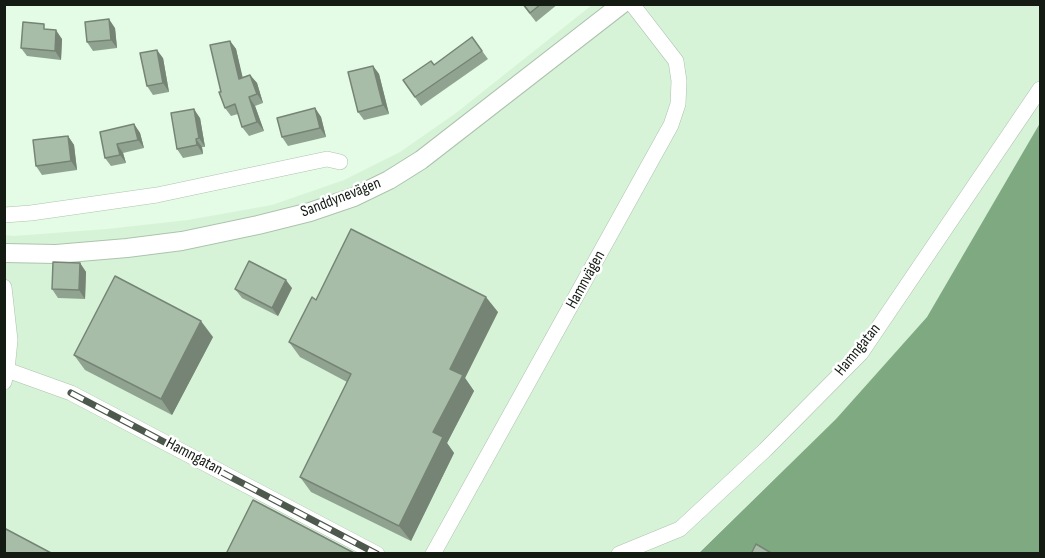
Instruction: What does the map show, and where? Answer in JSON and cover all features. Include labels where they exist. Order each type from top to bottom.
[{"type":"street","name":"Sanddynevägen","points":[[4,253],[57,254],[182,241],[279,220],[354,197],[389,180],[421,160],[622,4]]},
{"type":"street","name":"Hamnvägen","points":[[433,554],[671,125],[678,104],[679,81],[676,61],[632,4]]},
{"type":"street","name":"Hamngatan","points":[[619,554],[680,529],[765,450],[861,352],[1041,89]]},
{"type":"street","name":"Sanddynevägen","points":[[4,215],[157,195],[327,159],[340,162]]},
{"type":"street","points":[[4,287],[10,340],[6,376]]},
{"type":"street","name":"Hamngatan","points":[[6,376],[71,393],[377,554]]},
{"type":"shaded area","points":[[592,5],[1040,5],[1040,123],[927,317],[836,419],[698,553],[5,553],[4,235],[107,229],[188,220],[272,205],[344,180],[400,152],[456,113]]},
{"type":"shaded area","points":[[1040,123],[1040,553],[698,554],[836,419],[927,317]]},
{"type":"building","points":[[523,4],[541,4],[530,13]]},
{"type":"building","points":[[109,19],[111,40],[87,42],[85,22]]},
{"type":"building","points":[[23,22],[44,24],[44,29],[56,30],[55,51],[21,48]]},
{"type":"building","points":[[472,37],[482,51],[415,97],[403,80],[431,61],[434,65]]},
{"type":"building","points":[[230,41],[239,79],[250,75],[257,94],[249,97],[257,122],[242,127],[235,104],[225,108],[219,92],[221,92],[210,45]]},
{"type":"building","points":[[157,50],[163,83],[147,86],[140,53]]},
{"type":"building","points":[[373,66],[383,105],[358,112],[348,72]]},
{"type":"building","points":[[315,108],[320,128],[282,137],[277,118]]},
{"type":"building","points":[[194,109],[199,138],[196,139],[197,145],[177,149],[171,113]]},
{"type":"building","points":[[134,124],[138,140],[117,144],[120,155],[105,158],[100,132]]},
{"type":"building","points":[[68,136],[71,161],[36,166],[33,140]]},
{"type":"building","points":[[351,229],[486,297],[450,369],[463,375],[433,432],[443,437],[399,526],[300,477],[351,374],[289,342],[312,297],[316,300]]},
{"type":"building","points":[[249,261],[286,280],[272,308],[235,289]]},
{"type":"building","points":[[53,262],[80,263],[79,290],[52,289]]},
{"type":"building","points":[[115,276],[201,321],[161,399],[74,355]]},
{"type":"building","points":[[253,500],[356,554],[226,554]]},
{"type":"building","points":[[4,528],[53,554],[4,554]]},
{"type":"building","points":[[756,544],[773,554],[751,554]]},
{"type":"railway","points":[[71,393],[377,554]]}]
